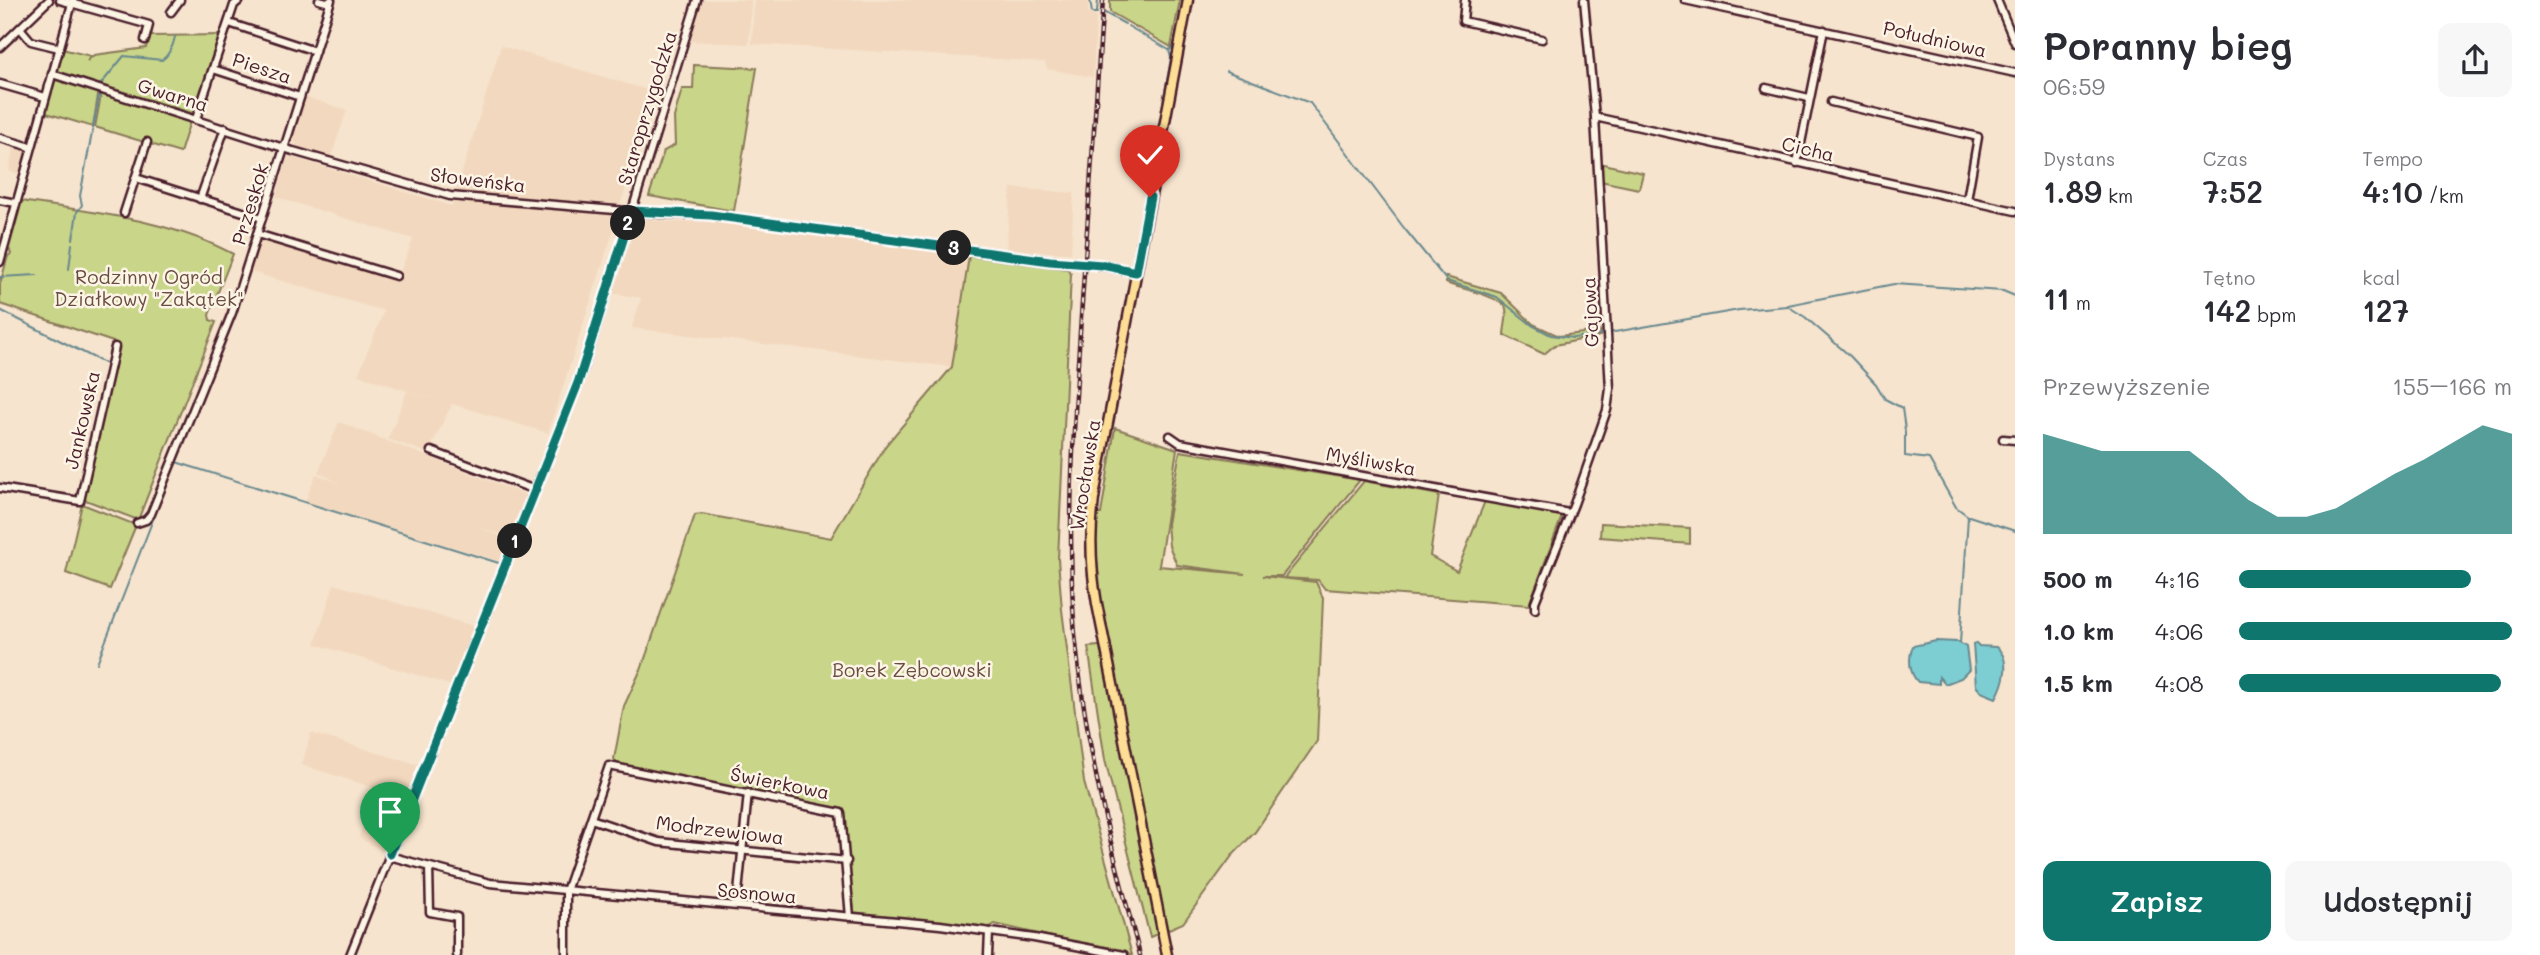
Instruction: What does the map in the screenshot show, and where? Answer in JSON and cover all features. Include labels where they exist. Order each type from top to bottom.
[{"type":"main road","name":"Wrocławska","points":[[1166,955],[1097,604],[1090,547],[1093,504],[1188,0]]},
{"type":"street","points":[[0,47],[49,0]]},
{"type":"street","points":[[60,0],[149,25],[145,40]]},
{"type":"street","points":[[172,12],[180,0]]},
{"type":"street","name":"Piesza","points":[[196,119],[234,5],[240,0]]},
{"type":"street","points":[[319,0],[330,2]]},
{"type":"street","name":"Staroprzygodzka","points":[[350,955],[583,370],[697,0]]},
{"type":"street","points":[[1465,0],[1462,21],[1542,39]]},
{"type":"street","name":"Gajowa","points":[[1535,609],[1535,602],[1607,410],[1610,389],[1595,117],[1584,0]]},
{"type":"street","name":"Południowa","points":[[1685,0],[2015,73]]},
{"type":"street","points":[[1997,0],[2015,43]]},
{"type":"street","points":[[0,261],[73,2]]},
{"type":"street","name":"Przeskok","points":[[137,523],[146,520],[153,509],[232,313],[330,2]]},
{"type":"street","name":"Piesza","points":[[229,23],[315,51]]},
{"type":"street","points":[[20,28],[31,41],[59,48]]},
{"type":"street","points":[[1797,163],[1824,30]]},
{"type":"street","name":"Piesza","points":[[213,69],[300,97]]},
{"type":"street","name":"Gwarna","points":[[52,74],[284,147]]},
{"type":"street","points":[[0,84],[45,97]]},
{"type":"street","points":[[1766,88],[1809,98]]},
{"type":"street","points":[[1831,102],[1978,136],[1966,200]]},
{"type":"street","name":"Cicha","points":[[1595,117],[2015,211]]},
{"type":"street","points":[[200,199],[225,128]]},
{"type":"street","points":[[0,138],[31,147]]},
{"type":"street","points":[[124,213],[147,142]]},
{"type":"street","name":"Słoweńska","points":[[284,147],[450,196],[711,215],[1093,264],[1136,272]]},
{"type":"street","points":[[136,178],[262,218]]},
{"type":"street","points":[[0,200],[16,203]]},
{"type":"street","points":[[257,234],[396,276]]},
{"type":"street","name":"Jankowska","points":[[0,488],[80,501],[115,347]]},
{"type":"street","name":"Myśliwska","points":[[1170,436],[1180,443],[1569,513]]},
{"type":"street","points":[[2003,439],[2015,440]]},
{"type":"street","points":[[431,451],[535,490]]},
{"type":"street","name":"Świerkowa","points":[[591,819],[609,766],[842,813],[850,917]]},
{"type":"street","points":[[737,903],[748,793]]},
{"type":"street","points":[[566,955],[566,891],[591,819]]},
{"type":"street","name":"Modrzewiowa","points":[[591,819],[659,842],[847,861]]},
{"type":"street","name":"Sosnowa","points":[[390,855],[490,883],[989,932],[1124,955]]},
{"type":"street","points":[[429,867],[430,912],[457,917],[457,955]]},
{"type":"street","points":[[988,955],[989,932]]},
{"type":"shaded area","points":[[701,0],[751,0],[749,44],[689,41]]},
{"type":"shaded area","points":[[754,0],[1088,0],[1088,12],[1096,17],[1093,77],[1047,69],[1045,62],[752,44]]},
{"type":"shaded area","points":[[501,46],[664,95],[661,104],[651,102],[620,205],[456,192]]},
{"type":"shaded area","points":[[305,97],[347,110],[331,157],[297,147],[293,137]]},
{"type":"shaded area","points":[[14,143],[31,147],[23,175],[9,171]]},
{"type":"shaded area","points":[[288,156],[452,206],[454,200],[619,213],[548,433],[452,404],[428,453],[388,439],[407,391],[446,403],[358,375],[384,311],[248,271],[259,237],[397,280],[413,239],[276,197]]},
{"type":"shaded area","points":[[1011,188],[1074,193],[1071,253],[1006,250]]},
{"type":"shaded area","points":[[636,218],[673,222],[704,221],[969,256],[952,367],[632,328],[641,298],[612,293]]},
{"type":"shaded area","points":[[339,422],[526,495],[510,537],[474,526],[512,540],[502,562],[305,502],[316,474],[341,484],[318,472]]},
{"type":"shaded area","points":[[334,584],[476,627],[453,686],[315,644]]},
{"type":"shaded area","points":[[311,733],[422,766],[386,854],[359,837],[378,789],[302,765]]},
{"type":"green space","points":[[1110,0],[1180,0],[1171,47],[1110,12]]},
{"type":"green space","points":[[222,35],[195,114],[55,71],[62,49],[91,56],[87,61],[94,55],[146,48],[149,36]]},
{"type":"green space","points":[[694,65],[757,68],[734,211],[649,196],[664,151],[675,145],[674,117],[682,89],[693,89]]},
{"type":"green space","points":[[54,75],[99,89],[93,127],[43,112]]},
{"type":"green space","points":[[102,90],[191,118],[180,153],[95,127]]},
{"type":"green space","points":[[1599,163],[1643,173],[1639,189],[1600,181]]},
{"type":"green space","name":"Rodzinny Ogród Działkowy \"Zakątek\"","points":[[22,201],[157,225],[208,242],[233,254],[209,315],[210,320],[216,322],[138,520],[83,499],[116,343],[0,304],[0,284],[8,256],[11,254],[9,248]]},
{"type":"green space","name":"Borek Zębcowski","points":[[969,256],[1068,269],[1071,274],[1058,559],[1062,610],[1084,782],[1132,955],[995,924],[988,928],[854,913],[843,810],[618,766],[614,759],[624,706],[642,667],[695,515],[702,514],[831,538],[886,445],[952,367]]},
{"type":"green space","points":[[1446,277],[1501,293],[1533,324],[1559,336],[1600,331],[1600,336],[1555,345],[1544,354],[1504,335],[1507,312],[1501,302],[1446,283]]},
{"type":"green space","points":[[1115,428],[1177,449],[1159,566],[1245,574],[1177,565],[1169,546],[1167,524],[1180,451],[1360,480],[1282,576],[1263,576],[1316,582],[1323,598],[1317,741],[1255,832],[1232,856],[1183,923],[1150,937],[1105,760],[1088,647],[1111,645],[1098,580],[1094,530],[1095,514],[1101,514]]},
{"type":"green space","points":[[1364,481],[1439,495],[1430,556],[1457,571],[1485,501],[1562,516],[1529,605],[1325,589],[1318,580],[1284,578]]},
{"type":"green space","points":[[82,504],[136,525],[110,589],[66,573]]},
{"type":"green space","points":[[1601,523],[1690,528],[1690,544],[1600,537]]},
{"type":"water","points":[[1936,641],[1958,642],[1966,647],[1969,670],[1961,678],[1945,684],[1939,677],[1939,684],[1918,682],[1910,665],[1913,646]]},
{"type":"water","points":[[1973,644],[1979,646],[1996,647],[2004,658],[2004,679],[1996,698],[1981,692],[1976,686]]},
{"type":"waterway","points":[[1090,0],[1092,13],[1097,13]]},
{"type":"waterway","points":[[1097,12],[1098,0]]},
{"type":"waterway","points":[[1105,13],[1125,24]]},
{"type":"waterway","points":[[1128,26],[1169,50]]},
{"type":"waterway","points":[[1150,178],[1171,58],[1169,50],[1173,48],[1177,31]]},
{"type":"waterway","points":[[101,84],[124,56],[162,60],[167,56],[175,37]]},
{"type":"waterway","points":[[1226,71],[1310,103],[1447,281],[1497,297],[1532,325],[1551,335],[1573,338],[1604,334]]},
{"type":"waterway","points":[[73,239],[77,212],[82,205],[80,196],[100,91]]},
{"type":"waterway","points":[[1144,211],[1145,204]]},
{"type":"waterway","points":[[1140,229],[1142,220]]},
{"type":"waterway","points":[[1138,243],[1139,236]]},
{"type":"waterway","points":[[69,269],[72,244]]},
{"type":"waterway","points":[[0,279],[37,275]]},
{"type":"waterway","points":[[1130,288],[1131,280]]},
{"type":"waterway","points":[[1788,305],[1894,284],[2003,291],[2015,296]]},
{"type":"waterway","points":[[1126,304],[1128,295]]},
{"type":"waterway","points":[[1609,333],[1739,310],[1787,306],[1805,317],[1850,356],[1876,384],[1885,399],[1902,408],[1905,430]]},
{"type":"waterway","points":[[0,310],[108,365]]},
{"type":"waterway","points":[[174,448],[223,327]]},
{"type":"waterway","points":[[1114,371],[1116,360]]},
{"type":"waterway","points":[[1106,409],[1108,400]]},
{"type":"waterway","points":[[1905,432],[1905,456],[1929,459],[1956,507],[1968,516],[1960,643]]},
{"type":"waterway","points":[[176,462],[502,564]]},
{"type":"waterway","points":[[97,663],[173,468]]},
{"type":"waterway","points":[[1094,473],[1087,524],[1088,569],[1104,663]]},
{"type":"waterway","points":[[1969,516],[2015,531]]},
{"type":"railway","points":[[1103,0],[1074,436],[1072,594],[1079,675],[1092,756],[1109,836],[1140,955]]},
{"type":"route","points":[[390,854],[578,383],[632,211],[711,215],[1050,261],[1102,265],[1136,272],[1150,197]]}]
